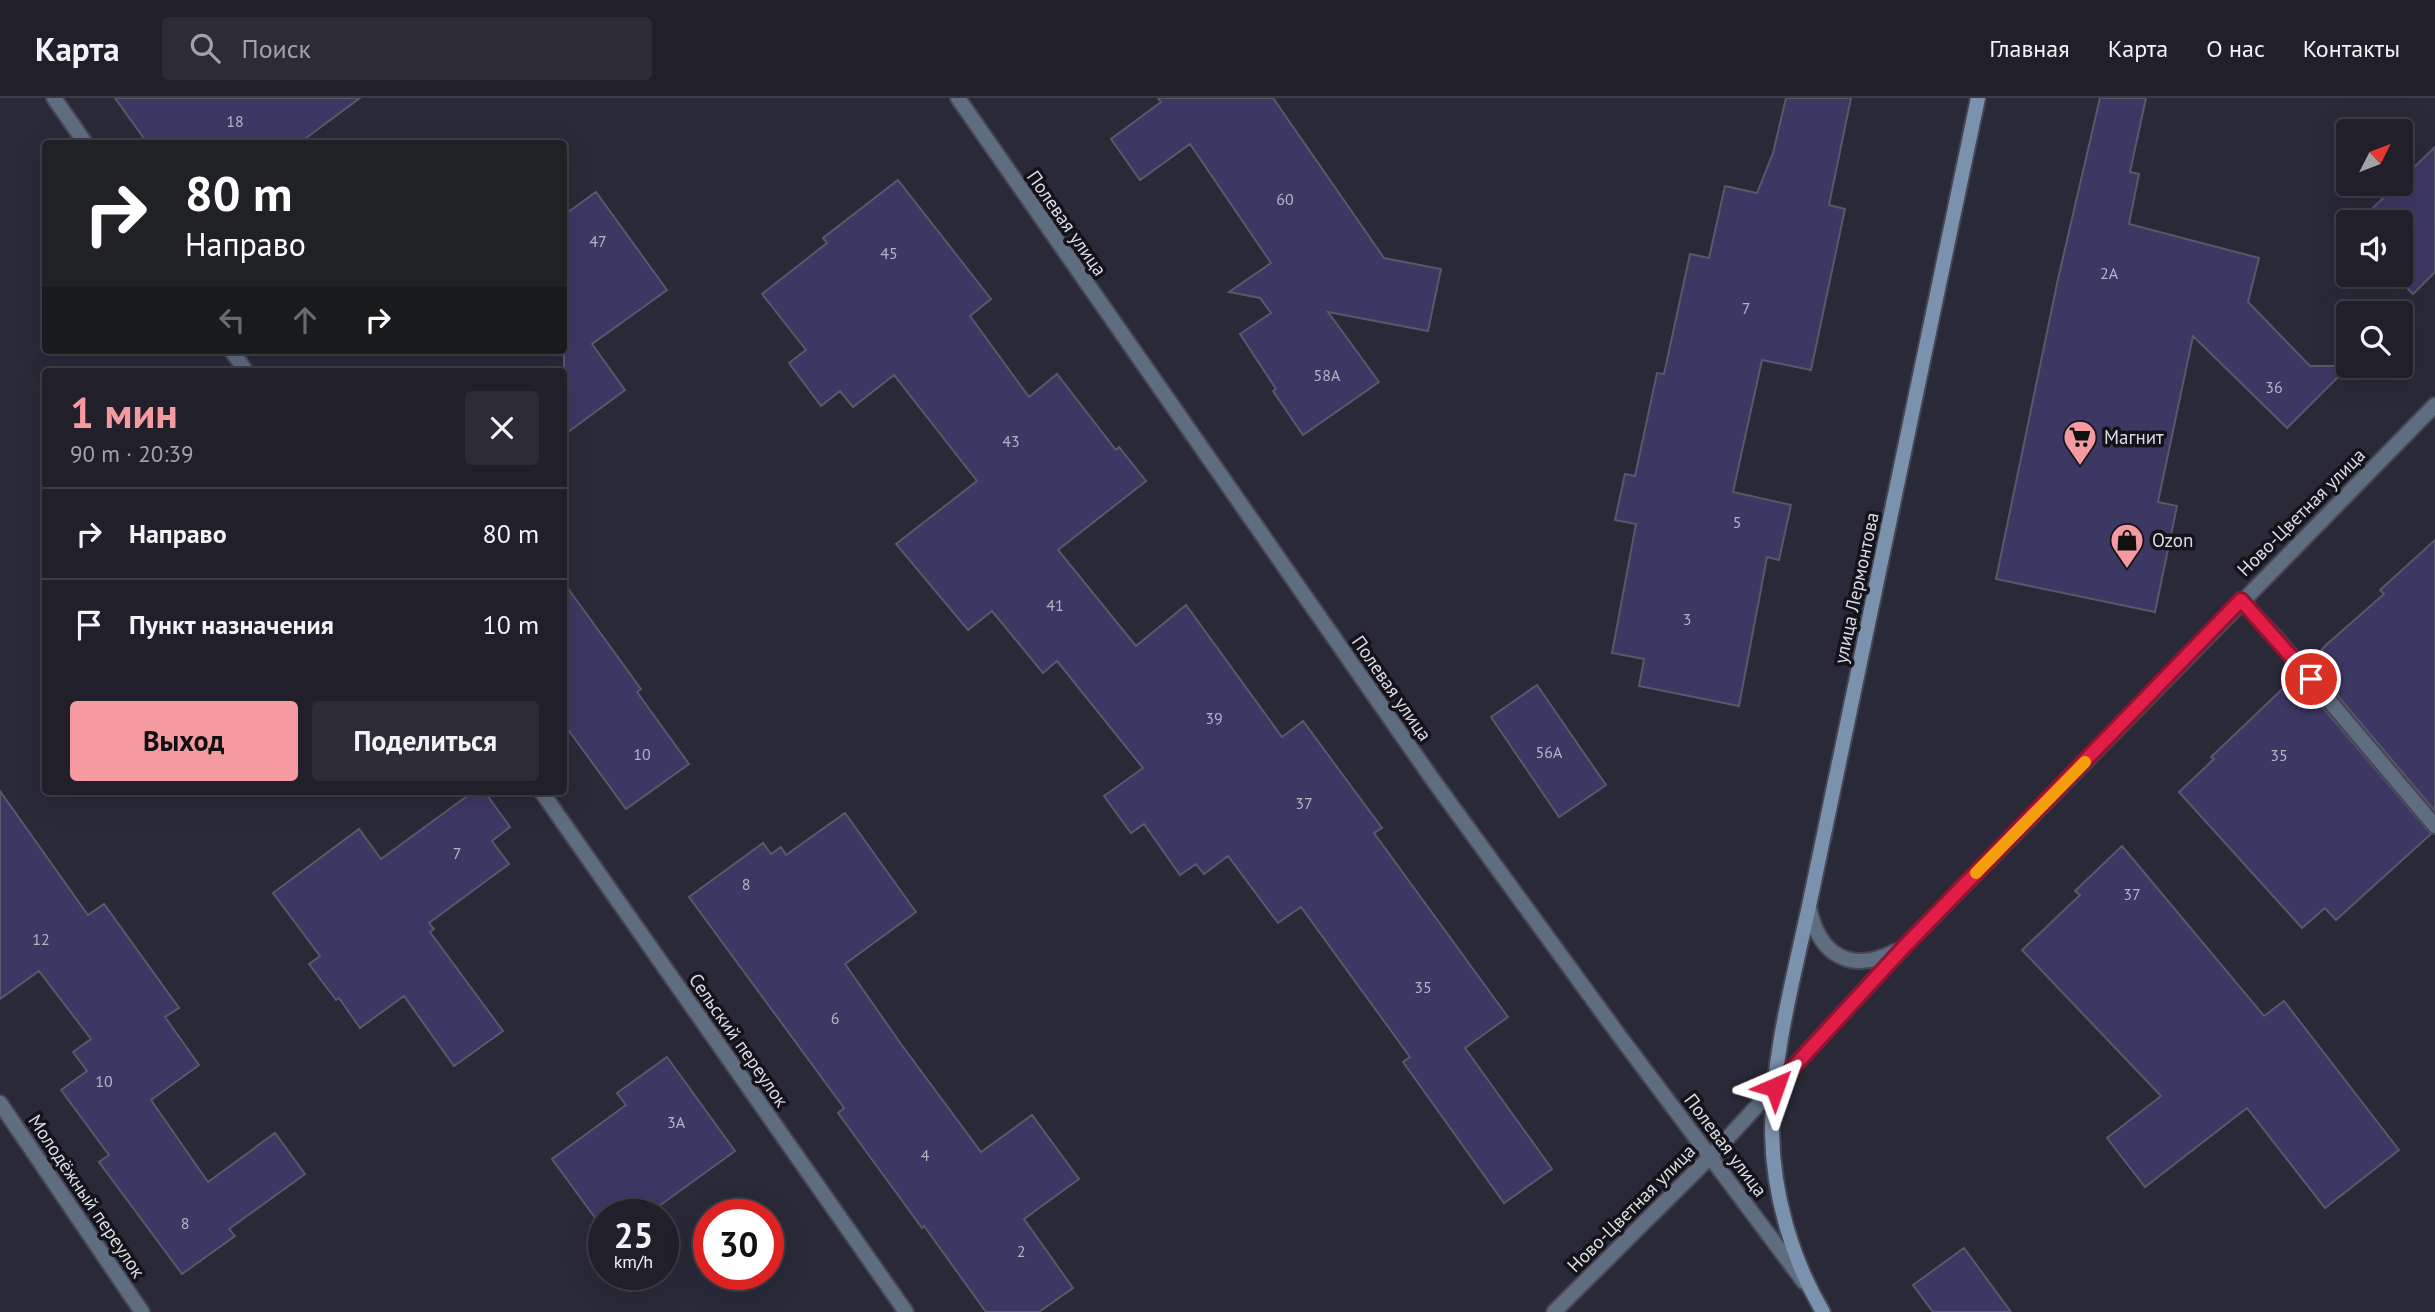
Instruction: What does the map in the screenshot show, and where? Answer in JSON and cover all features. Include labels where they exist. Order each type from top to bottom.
[{"type":"main road","name":"улица Лермонтова","points":[[1775,1087],[1785,1020],[1808,905],[1978,98]]},
{"type":"main road","name":"Полевая улица","points":[[1775,1087],[1772,1133],[1775,1172],[1784,1213],[1809,1288],[1823,1312]]},
{"type":"street","points":[[54,98],[83,140]]},
{"type":"street","name":"Полевая улица","points":[[958,98],[1433,780],[1618,1034],[1809,1288]]},
{"type":"street","name":"Ново-Цветная улица","points":[[1554,1312],[1711,1156],[1904,947],[2241,600],[2435,405]]},
{"type":"street","points":[[2241,600],[2435,826]]},
{"type":"street","name":"Сельский переулок","points":[[544,795],[906,1312]]},
{"type":"street","points":[[1808,905],[1813,926],[1821,940],[1835,953],[1851,961],[1868,962],[1904,947]]},
{"type":"street","name":"Молодёжный переулок","points":[[0,1103],[142,1312]]},
{"type":"building","points":[[115,98],[360,98],[303,140],[145,140]]},
{"type":"building","points":[[1158,98],[1273,98],[1384,258],[1441,269],[1428,331],[1328,312],[1379,382],[1303,435],[1273,391],[1276,389],[1240,334],[1271,313],[1260,298],[1229,292],[1271,263],[1190,144],[1140,180],[1111,139],[1161,102]]},
{"type":"building","points":[[1786,98],[1851,98],[1829,205],[1845,209],[1811,370],[1762,360],[1733,492],[1791,505],[1779,560],[1767,557],[1739,706],[1639,686],[1644,659],[1612,653],[1636,524],[1615,520],[1625,474],[1635,476],[1657,373],[1664,374],[1690,254],[1709,258],[1725,186],[1757,193],[1773,153]]},
{"type":"building","points":[[2100,98],[2146,98],[2130,172],[2139,174],[2129,224],[2259,258],[2248,302],[2310,366],[2336,366],[2337,378],[2287,428],[2193,336],[2158,502],[2177,506],[2155,612],[1996,579],[2058,279]]},
{"type":"building","points":[[2435,147],[2435,272],[2413,294],[2406,287],[2413,287],[2413,210],[2371,210],[2385,196],[2413,196],[2413,168]]},
{"type":"building","points":[[898,180],[991,299],[970,316],[1029,397],[1057,374],[1116,450],[1119,447],[1146,481],[1058,550],[1136,646],[1186,605],[1282,737],[1303,721],[1382,828],[1374,833],[1508,1017],[1465,1048],[1552,1169],[1504,1203],[1403,1062],[1410,1057],[1301,907],[1278,923],[1228,856],[1204,874],[1196,864],[1180,875],[1144,824],[1131,833],[1104,796],[1143,768],[1057,661],[1043,673],[992,611],[968,630],[896,544],[977,481],[894,375],[853,407],[840,391],[821,406],[789,363],[806,350],[762,294],[827,243],[823,238]]},
{"type":"building","points":[[596,192],[667,290],[592,344],[625,390],[567,433],[567,368],[564,368],[564,354],[567,354],[567,213]]},
{"type":"building","points":[[2435,540],[2435,811],[2310,663],[2326,645],[2384,594],[2380,590]]},
{"type":"building","points":[[567,587],[641,689],[637,692],[689,764],[626,809],[567,728]]},
{"type":"building","points":[[2296,676],[2431,834],[2336,920],[2325,908],[2302,928],[2179,792],[2214,759],[2211,757]]},
{"type":"building","points":[[1537,685],[1606,785],[1559,817],[1491,717]]},
{"type":"building","points":[[0,791],[88,915],[104,904],[179,1008],[165,1017],[199,1065],[151,1100],[208,1182],[275,1133],[305,1174],[229,1229],[235,1236],[182,1274],[99,1162],[109,1155],[61,1090],[87,1071],[73,1052],[91,1039],[39,971],[0,999]]},
{"type":"building","points":[[469,795],[487,795],[510,827],[492,841],[509,864],[429,923],[434,929],[430,932],[503,1031],[454,1066],[404,996],[360,1028],[339,998],[336,1000],[309,964],[320,956],[273,893],[359,829],[381,859]]},
{"type":"building","points":[[845,813],[916,912],[845,964],[981,1152],[1032,1115],[1079,1179],[1024,1219],[1073,1288],[1039,1312],[986,1312],[838,1113],[844,1108],[689,897],[763,843],[771,854],[781,847],[786,855]]},
{"type":"building","points":[[2122,846],[2264,1016],[2284,1001],[2399,1150],[2325,1208],[2247,1108],[2145,1187],[2107,1138],[2161,1096],[2022,950],[2080,895],[2075,891]]},
{"type":"building","points":[[667,1057],[735,1151],[669,1199],[588,1199],[588,1208],[552,1159],[626,1105],[617,1093]]},
{"type":"building","points":[[1964,1248],[2011,1312],[1933,1312],[1913,1285]]},
{"type":"slow traffic","points":[[1976,873],[2085,762]]},
{"type":"place","name":"Магнит","points":[[2080,467]]},
{"type":"place","name":"Ozon","points":[[2127,570]]},
{"type":"route","points":[[1775,1087],[1904,947],[2241,600],[2311,679]]}]
